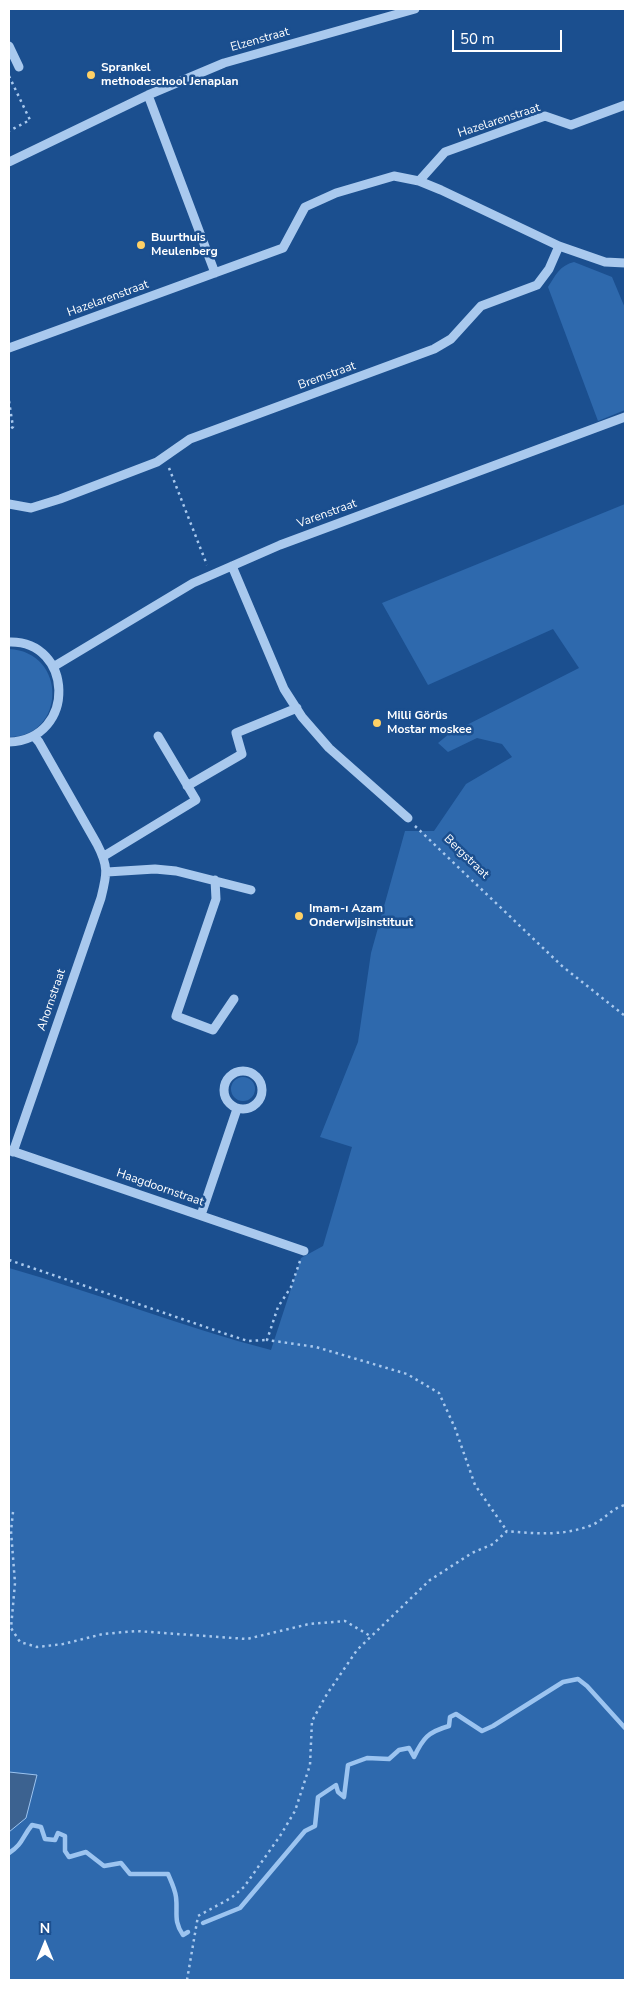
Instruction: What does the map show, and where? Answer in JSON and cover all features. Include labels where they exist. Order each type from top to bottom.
[{"type":"street","name":"Elzenstraat","points":[[9,162],[148,95],[224,63],[415,9]]},
{"type":"street","points":[[9,46],[19,66]]},
{"type":"street","points":[[148,95],[216,273]]},
{"type":"street","name":"Hazelarenstraat","points":[[419,181],[445,152],[545,116],[571,125],[625,105]]},
{"type":"street","name":"Hazelarenstraat","points":[[9,348],[283,248],[305,207],[336,193],[394,176],[419,181],[559,246]]},
{"type":"street","points":[[559,246],[605,262],[625,263]]},
{"type":"street","name":"Bremstraat","points":[[9,504],[31,508],[131,472],[164,457],[190,439],[434,349],[451,340],[482,306],[537,285],[549,269],[559,246]]},
{"type":"street","name":"Varenstraat","points":[[53,667],[193,583],[211,575],[280,545],[625,417]]},
{"type":"street","points":[[232,566],[284,689],[297,708],[330,748],[408,818]]},
{"type":"street","points":[[9,642],[33,648],[42,654],[53,667],[60,694],[58,706],[44,728],[34,736],[19,742],[9,742]]},
{"type":"street","points":[[187,786],[242,754],[236,733],[297,708]]},
{"type":"street","name":"Ahornstraat","points":[[11,1151],[101,898],[107,872],[104,856],[34,736]]},
{"type":"street","points":[[104,856],[196,800],[158,736]]},
{"type":"street","points":[[107,872],[155,869],[176,871],[251,890]]},
{"type":"street","points":[[215,880],[216,900],[176,1016],[213,1030],[234,999]]},
{"type":"street","points":[[251,1072],[261,1083],[262,1092],[259,1101],[254,1106],[245,1110],[237,1109],[230,1105],[225,1098],[225,1082],[233,1073],[251,1072]]},
{"type":"street","points":[[201,1215],[237,1109]]},
{"type":"street","name":"Haagdoornstraat","points":[[11,1151],[304,1250]]},
{"type":"path","points":[[9,76],[10,83],[30,120],[10,130],[9,125]]},
{"type":"path","points":[[9,401],[13,427],[9,430]]},
{"type":"path","points":[[164,457],[211,575]]},
{"type":"path","name":"Bergstraat","points":[[408,818],[562,966],[625,1016]]},
{"type":"path","points":[[267,1340],[278,1306],[291,1287],[304,1250]]},
{"type":"path","points":[[9,1260],[248,1341],[267,1340],[316,1347],[407,1374],[439,1393],[455,1428],[475,1485],[507,1531]]},
{"type":"path","points":[[187,1980],[198,1916],[244,1887],[280,1836],[295,1810],[310,1765],[312,1721],[327,1694],[357,1650],[430,1580],[472,1553],[493,1544],[507,1531],[552,1535],[593,1525],[619,1506],[625,1505]]},
{"type":"path","points":[[13,1512],[11,1531],[15,1583],[11,1628],[20,1642],[37,1647],[63,1644],[103,1634],[136,1631],[247,1639],[309,1624],[345,1621],[372,1637]]},
{"type":"shaded area","points":[[574,262],[612,277],[625,308],[625,410],[598,421],[548,287],[561,268]]},
{"type":"shaded area","points":[[625,504],[625,1980],[9,1980],[9,1268],[205,1331],[271,1350],[301,1258],[323,1246],[352,1147],[320,1137],[358,1042],[371,953],[405,831],[434,831],[466,784],[512,757],[502,744],[477,738],[448,752],[438,743],[449,734],[579,668],[553,629],[428,685],[382,603]]},
{"type":"shaded area","points":[[9,649],[28,654],[42,664],[50,678],[52,694],[50,710],[41,724],[28,733],[9,737]]},
{"type":"shaded area","points":[[243,1077],[252,1080],[255,1089],[252,1098],[243,1101],[234,1098],[231,1089],[234,1080]]},
{"type":"shaded area","points":[[9,1772],[37,1775],[26,1818],[9,1832]]},
{"type":"waterway","points":[[203,1923],[240,1908],[305,1831],[315,1826],[318,1797],[336,1785],[338,1792],[344,1797],[348,1765],[367,1758],[389,1759],[399,1750],[409,1748],[414,1757],[420,1745],[427,1737],[431,1733],[449,1726],[450,1717],[456,1714],[482,1731],[563,1682],[578,1679],[587,1686],[625,1728]]},
{"type":"waterway","points":[[9,1853],[20,1843],[32,1825],[41,1827],[45,1839],[55,1840],[58,1833],[65,1836],[65,1851],[69,1857],[86,1852],[104,1866],[121,1863],[130,1874],[168,1874],[175,1894],[178,1925],[183,1935],[188,1932]]},
{"type":"place","name":"Sprankel methodeschool Jenaplan","points":[[91,75]]},
{"type":"place","name":"Buurthuis Meulenberg","points":[[141,245]]},
{"type":"place","name":"Milli Görüs Mostar moskee","points":[[377,723]]},
{"type":"place","name":"Imam-ı Azam Onderwijsinstituut","points":[[299,916]]}]
